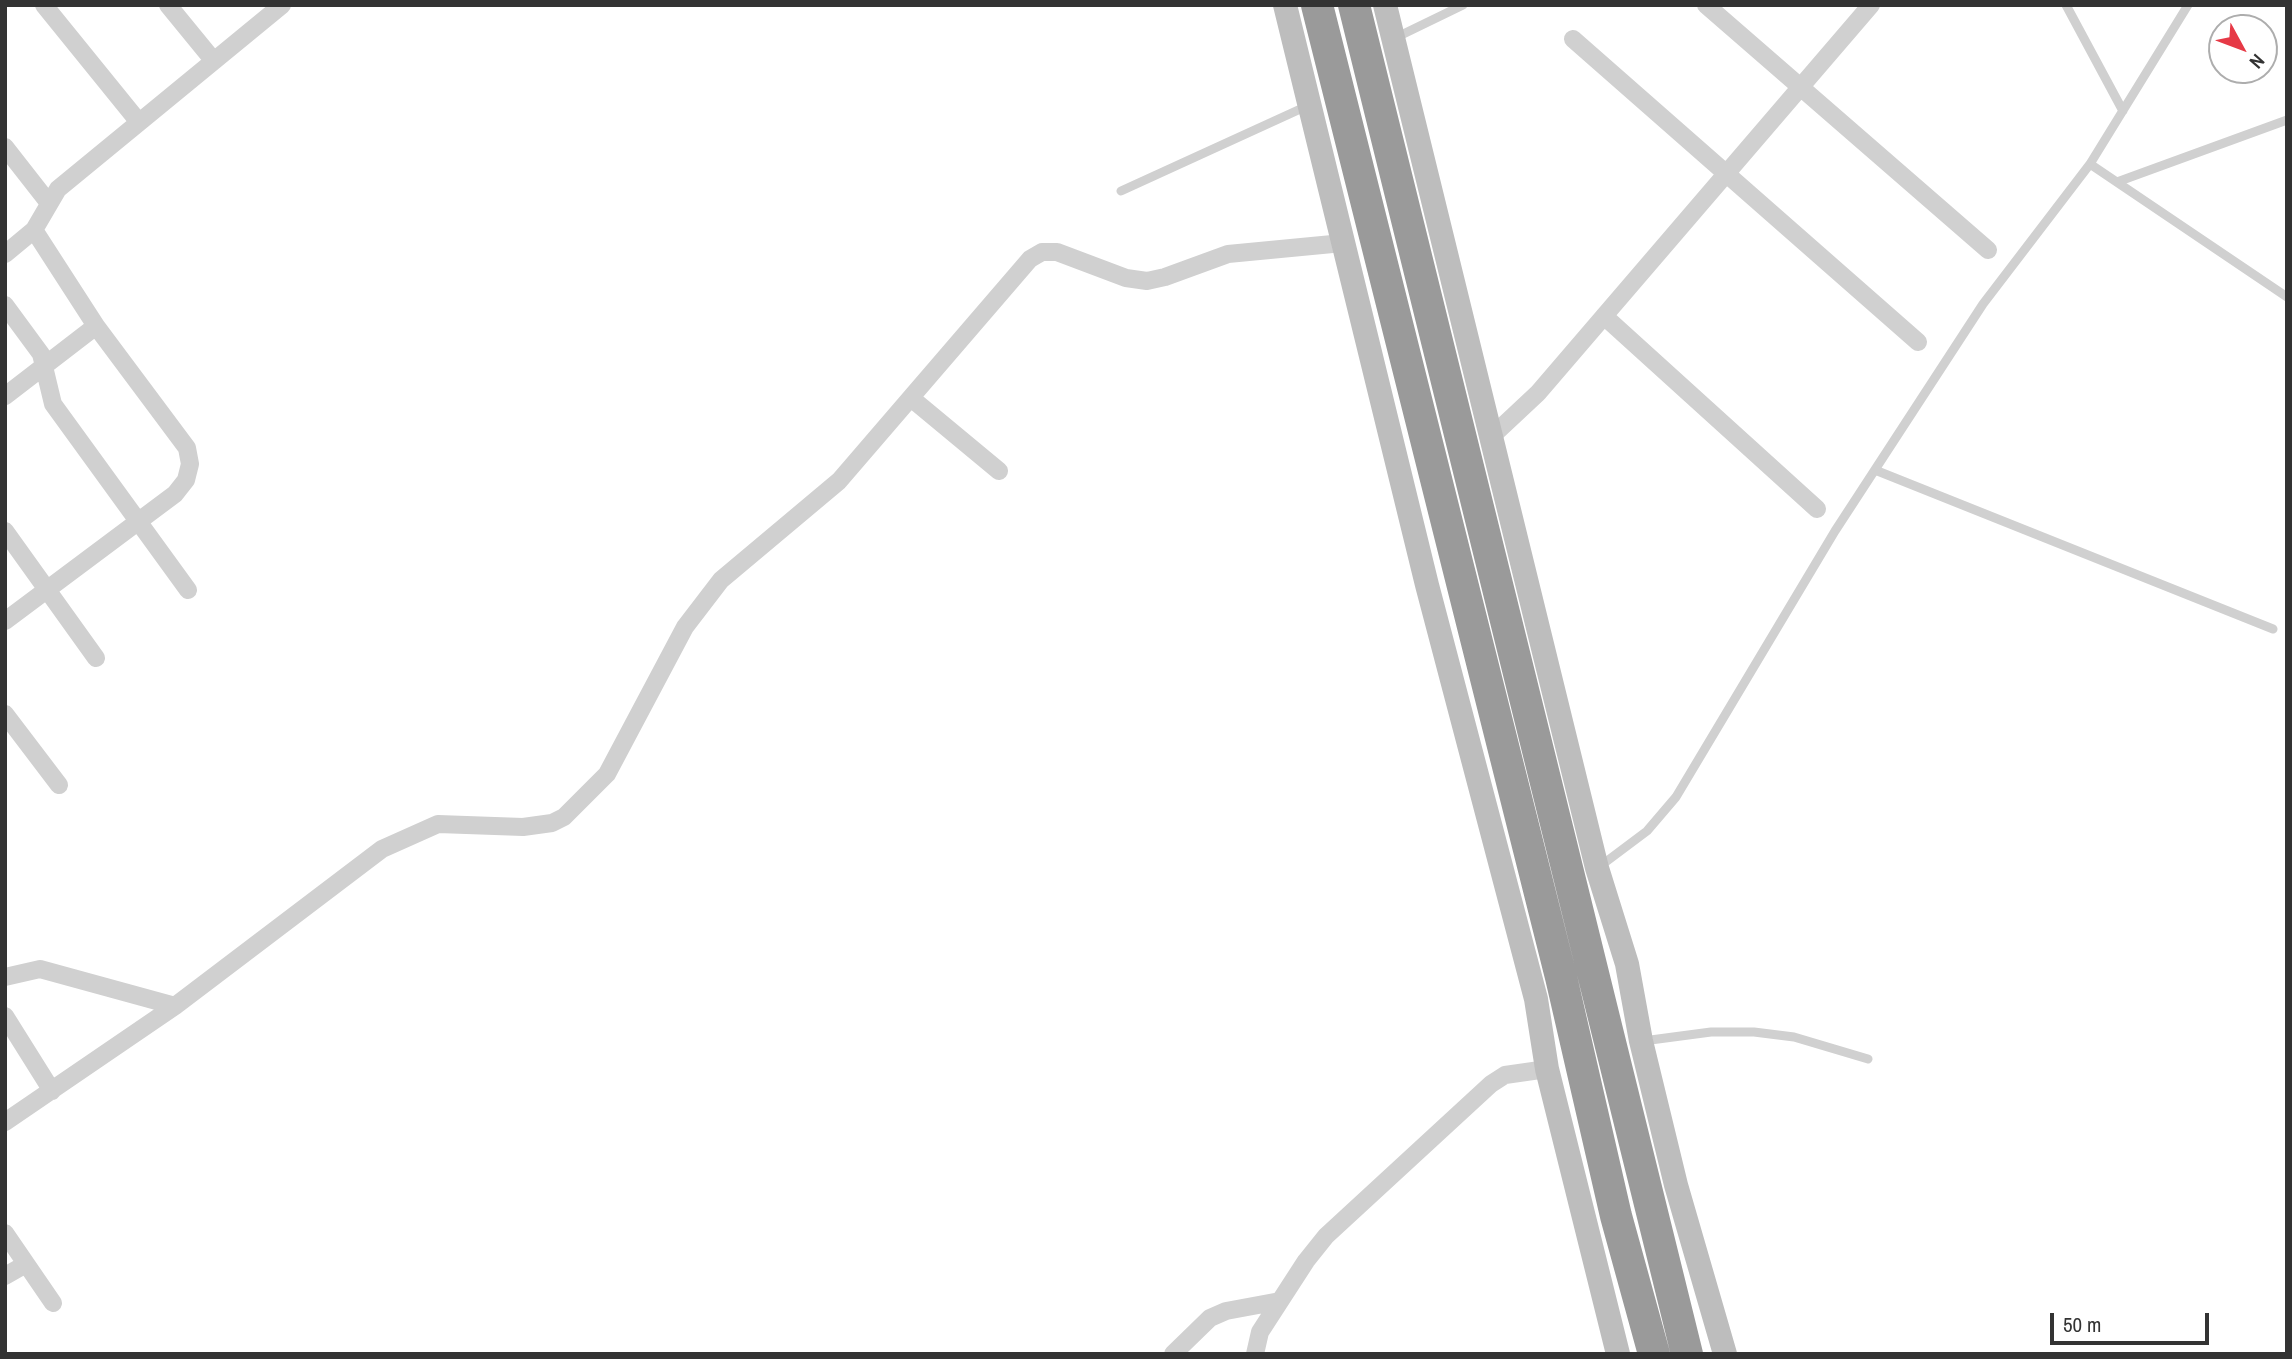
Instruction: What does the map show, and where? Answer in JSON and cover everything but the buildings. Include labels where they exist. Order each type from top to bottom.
[{"type":"highway","points":[[1317,5],[1561,977],[1616,1216],[1654,1354]]},
{"type":"highway","points":[[1354,5],[1687,1354]]},
{"type":"street","points":[[44,5],[138,121]]},
{"type":"street","points":[[168,5],[213,60]]},
{"type":"street","points":[[5,254],[34,230],[47,202],[58,189],[282,5]]},
{"type":"street","points":[[1285,5],[1427,585],[1536,999],[1544,1035],[1547,1069],[1618,1354]]},
{"type":"street","points":[[1385,5],[1597,868],[1628,964],[1641,1041],[1676,1185],[1725,1354]]},
{"type":"street","points":[[1706,5],[1988,250]]},
{"type":"street","points":[[1491,437],[1538,393],[1871,5]]},
{"type":"street","points":[[1573,39],[1918,342]]},
{"type":"street","points":[[5,148],[47,202]]},
{"type":"street","points":[[5,621],[175,494],[186,480],[190,464],[187,448],[96,326],[34,230]]},
{"type":"street","points":[[5,1122],[175,1006],[382,849],[438,824],[523,827],[552,823],[564,817],[596,788],[607,774],[685,627],[721,580],[839,481],[1015,273],[1042,252],[1057,252],[1126,278],[1147,281],[1228,254],[1343,243]]},
{"type":"street","points":[[5,305],[41,354],[53,404],[188,590]]},
{"type":"street","points":[[1604,316],[1817,509]]},
{"type":"street","points":[[5,396],[96,326]]},
{"type":"street","points":[[911,398],[999,471]]},
{"type":"street","points":[[5,531],[96,658]]},
{"type":"street","points":[[5,714],[59,785]]},
{"type":"street","points":[[5,977],[40,969],[175,1006]]},
{"type":"street","points":[[5,1016],[52,1091]]},
{"type":"street","points":[[1255,1354],[1260,1332],[1326,1236],[1478,1094],[1505,1075],[1547,1069]]},
{"type":"street","points":[[5,1233],[53,1303]]},
{"type":"street","points":[[5,1276],[26,1264]]},
{"type":"street","points":[[1173,1354],[1210,1318],[1226,1311],[1280,1301]]},
{"type":"lane","points":[[1393,38],[1463,5]]},
{"type":"lane","points":[[2066,5],[2123,111]]},
{"type":"lane","points":[[1597,868],[1647,831],[1676,797],[1875,470],[1983,304],[2090,164],[2188,5]]},
{"type":"lane","points":[[1121,191],[1310,105]]},
{"type":"lane","points":[[2117,182],[2287,120]]},
{"type":"lane","points":[[2090,164],[2287,297]]},
{"type":"lane","points":[[1875,470],[2273,629]]},
{"type":"lane","points":[[1641,1041],[1711,1032],[1754,1031],[1794,1037],[1868,1059]]}]
